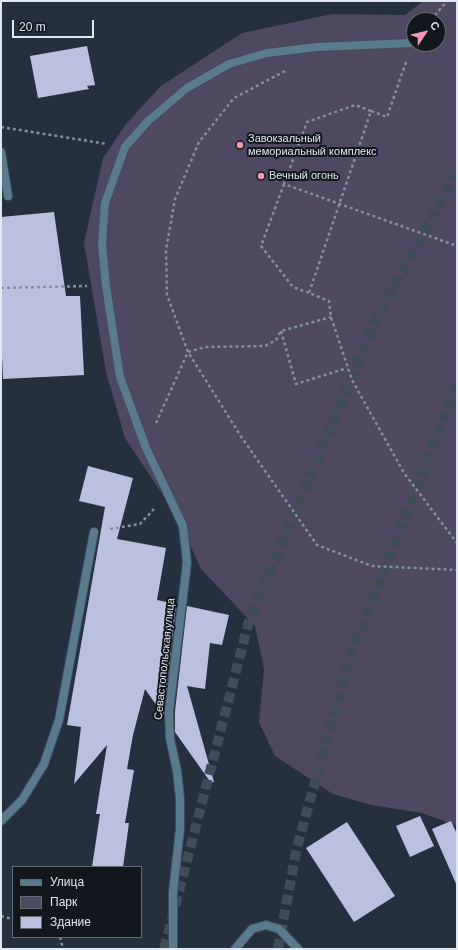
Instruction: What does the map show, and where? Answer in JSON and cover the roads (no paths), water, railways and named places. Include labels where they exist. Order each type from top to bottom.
[{"type":"street","name":"Севастопольская улица","points":[[173,949],[173,892],[180,829],[180,799],[177,771],[170,738],[168,711],[187,563],[183,526],[146,448],[120,377],[106,286],[102,244],[105,202],[125,147],[148,120],[187,88],[229,64],[267,53],[317,47],[406,43]]},
{"type":"street","points":[[1,152],[8,196]]},
{"type":"street","points":[[1,821],[22,800],[44,764],[59,720],[94,532]]},
{"type":"street","points":[[235,949],[252,929],[266,925],[279,929],[298,949]]},
{"type":"tunnel","points":[[164,949],[249,621],[376,320],[457,172]]},
{"type":"tunnel","points":[[278,949],[297,847],[352,651],[457,385]]},
{"type":"place","name":"Завокзальный мемориальный комплекс","points":[[240,145]]},
{"type":"place","name":"Вечный огонь","points":[[261,176]]}]
